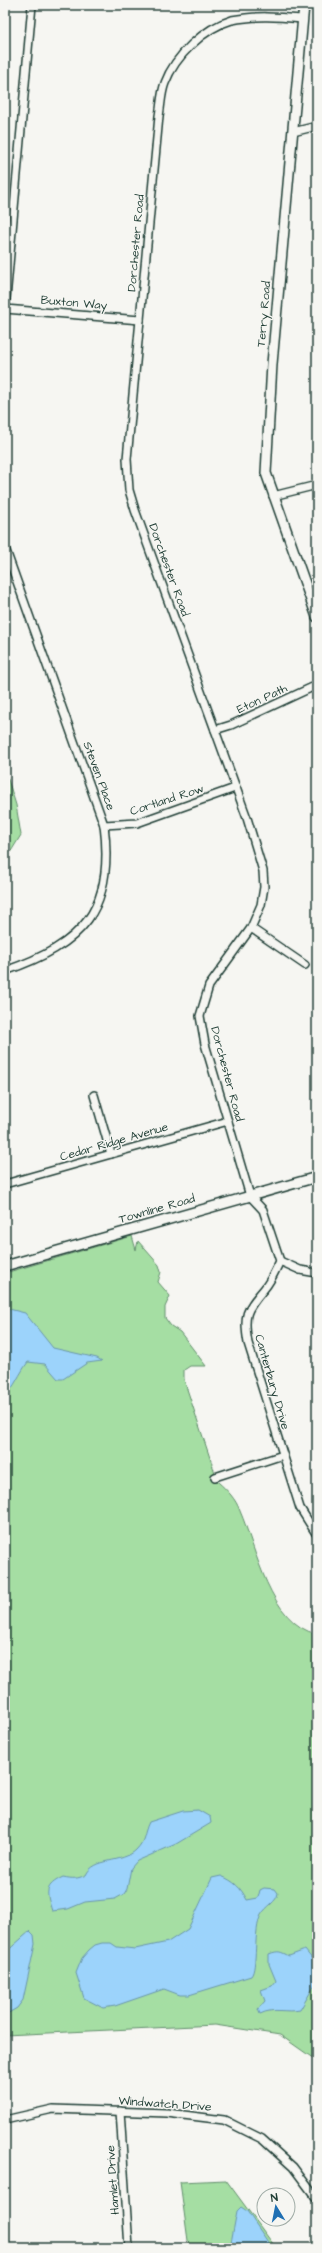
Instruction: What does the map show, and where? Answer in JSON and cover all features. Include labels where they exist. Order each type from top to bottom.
[{"type":"street","points":[[5,309],[32,5]]},
{"type":"street","name":"Terry Road","points":[[304,5],[268,425],[266,473],[317,617]]},
{"type":"street","name":"Dorchester Road","points":[[250,1196],[205,1044],[200,1016],[209,986],[251,928],[261,905],[264,887],[263,871],[215,730],[129,490],[127,459],[159,116],[165,83],[179,58],[200,36],[231,21],[269,16],[302,19]]},
{"type":"street","points":[[293,132],[317,126]]},
{"type":"street","name":"Buxton Way","points":[[5,309],[140,320]]},
{"type":"street","points":[[273,496],[317,485]]},
{"type":"street","name":"Steven Place","points":[[5,548],[104,825],[107,868],[103,888],[90,916],[67,942],[34,960],[5,971]]},
{"type":"street","name":"Eton Path","points":[[215,730],[231,725],[317,685]]},
{"type":"street","name":"Cortland Row","points":[[104,825],[137,823],[235,788]]},
{"type":"street","points":[[251,928],[305,965]]},
{"type":"street","points":[[94,1095],[111,1154]]},
{"type":"street","name":"Cedar Ridge Avenue","points":[[5,1184],[228,1121]]},
{"type":"street","name":"Townline Road","points":[[5,1266],[317,1177]]},
{"type":"street","points":[[250,1196],[263,1210],[280,1261],[300,1270],[317,1273]]},
{"type":"street","name":"Canterbury Drive","points":[[280,1261],[264,1289],[250,1305],[247,1312],[245,1328],[255,1370],[300,1508],[317,1535]]},
{"type":"street","points":[[215,1477],[283,1455]]},
{"type":"street","name":"Windwatch Drive","points":[[5,2120],[53,2109],[167,2113],[224,2120],[262,2139],[293,2167],[317,2199]]},
{"type":"street","name":"Hamlet Drive","points":[[120,2111],[129,2248]]},
{"type":"green space","points":[[5,770],[16,805],[21,835],[5,861]]},
{"type":"green space","points":[[132,1236],[136,1250],[138,1241],[159,1265],[161,1272],[158,1282],[170,1296],[165,1307],[165,1318],[171,1326],[180,1332],[206,1366],[190,1366],[184,1370],[184,1380],[218,1482],[231,1495],[238,1507],[259,1564],[276,1600],[287,1616],[301,1627],[317,1634],[317,2061],[280,2035],[215,2025],[5,2035],[5,1273]]},
{"type":"green space","points":[[226,2180],[256,2221],[256,2227],[261,2227],[276,2248],[189,2248],[180,2182]]},
{"type":"water","points":[[5,1308],[25,1313],[53,1348],[97,1358],[102,1361],[87,1363],[63,1379],[58,1379],[45,1364],[28,1362],[12,1389],[5,1397]]},
{"type":"water","points":[[198,1810],[210,1817],[211,1823],[176,1844],[137,1861],[131,1868],[127,1889],[124,1894],[115,1899],[85,1902],[68,1909],[52,1911],[48,1890],[52,1883],[63,1877],[75,1878],[86,1875],[95,1865],[130,1854],[136,1850],[143,1840],[149,1822],[183,1811]]},
{"type":"water","points":[[221,1876],[237,1885],[247,1900],[258,1898],[260,1890],[264,1888],[275,1889],[278,1893],[276,1899],[261,1915],[257,1930],[254,1965],[251,1976],[189,1995],[180,1995],[164,1989],[115,2006],[103,2008],[84,1998],[76,1973],[82,1958],[89,1950],[95,1945],[102,1943],[111,1943],[117,1947],[135,1949],[168,1942],[188,1929],[212,1878]]},
{"type":"water","points":[[30,1931],[34,1935],[35,1944],[23,2000],[17,2008],[5,2015],[5,1953]]},
{"type":"water","points":[[305,1950],[313,1960],[317,1962],[317,1981],[300,2010],[275,2010],[260,2014],[258,2009],[265,2001],[261,1990],[272,1986],[276,1981],[269,1964],[269,1954],[280,1952],[289,1956]]},
{"type":"water","points":[[241,2207],[247,2211],[256,2224],[256,2227],[258,2227],[272,2248],[230,2248],[237,2211]]}]
